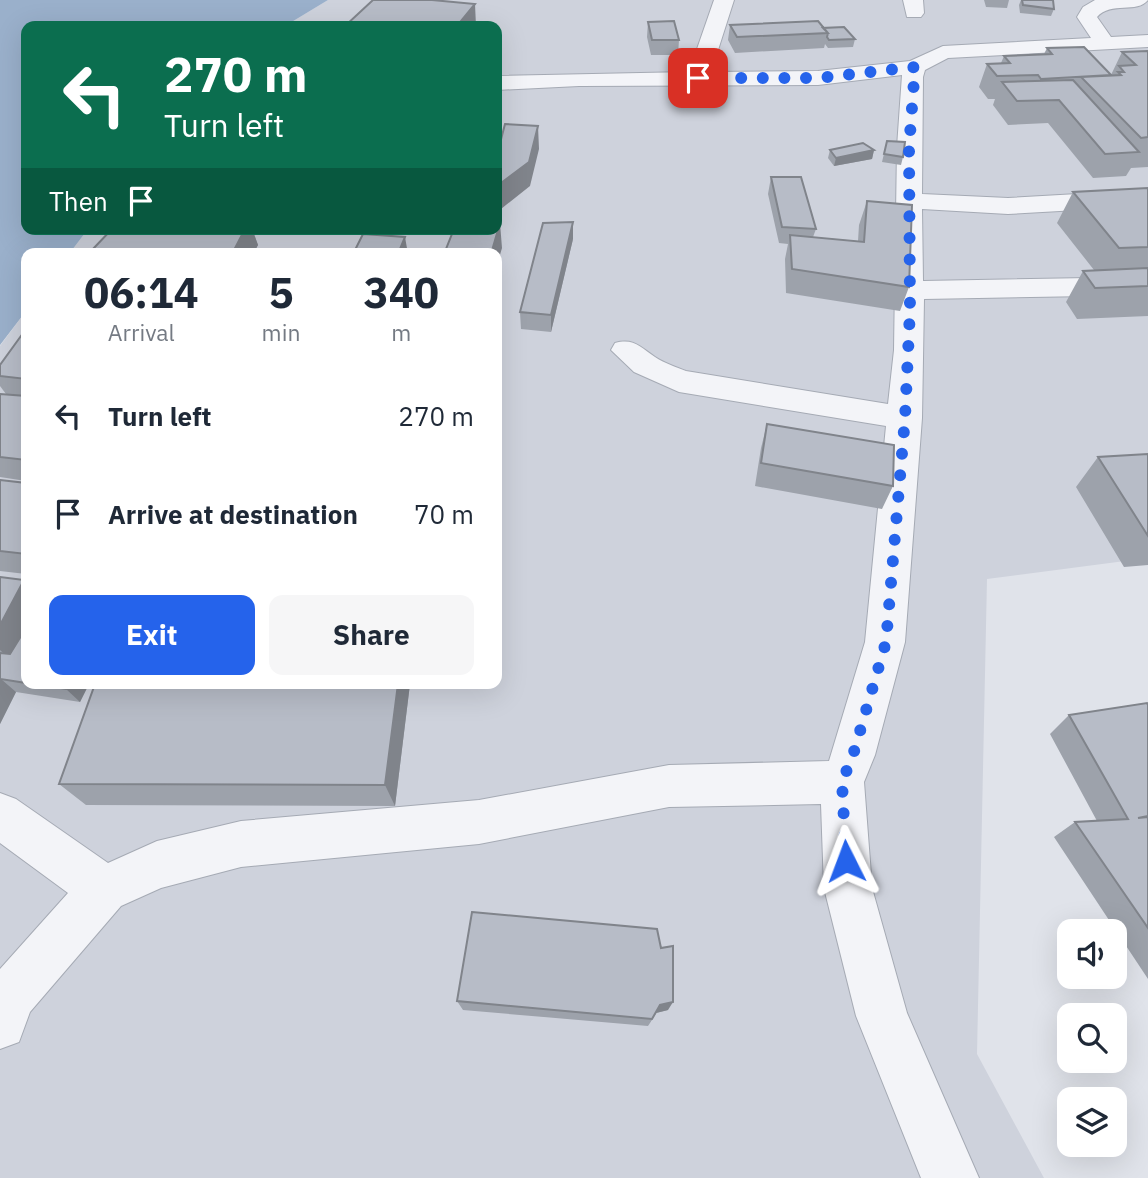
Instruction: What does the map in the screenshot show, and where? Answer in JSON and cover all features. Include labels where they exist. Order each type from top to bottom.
[{"type":"street","points":[[698,78],[724,0]]},
{"type":"street","points":[[1105,43],[1087,17],[1090,7],[1096,3],[1139,0]]},
{"type":"street","points":[[502,83],[818,78],[915,67],[943,52],[1148,41]]},
{"type":"street","points":[[915,67],[909,148],[910,290],[905,418],[886,642],[853,755],[842,782],[848,888],[881,1016],[950,1178]]},
{"type":"street","points":[[911,201],[1008,206],[1148,198]]},
{"type":"street","points":[[910,290],[1148,286]]},
{"type":"street","points":[[626,349],[645,365],[679,381],[905,418]]},
{"type":"street","points":[[0,1023],[9,997],[104,889],[157,865],[241,844],[479,822],[669,786],[842,782]]},
{"type":"street","points":[[0,815],[104,889]]},
{"type":"shaded area","points":[[328,0],[1148,0],[1148,558],[987,579],[977,1054],[1044,1178],[0,1178],[0,346],[21,318],[21,689],[502,689],[502,248],[74,248],[83,235],[502,235],[502,21],[293,21]]},
{"type":"water","points":[[0,0],[328,0],[293,21],[21,21],[21,235],[83,235],[74,248],[21,248],[21,318],[0,345]]},
{"type":"building","points":[[373,0],[432,0],[475,4],[461,21],[350,21]]},
{"type":"building","points":[[1022,0],[1053,0],[1054,9],[1023,5]]},
{"type":"building","points":[[674,21],[679,40],[652,40],[648,22]]},
{"type":"building","points":[[818,21],[828,33],[737,37],[730,25]]},
{"type":"building","points":[[844,27],[855,39],[829,40],[828,33],[823,28]]},
{"type":"building","points":[[1084,47],[1111,75],[1041,79],[1038,75],[997,76],[987,64],[1010,63],[1004,56],[1052,54],[1047,48]]},
{"type":"building","points":[[1148,51],[1148,137],[1141,138],[1081,77],[1121,75],[1118,72],[1124,72],[1119,66],[1136,65],[1122,52]]},
{"type":"building","points":[[1073,80],[1139,152],[1105,154],[1059,100],[1017,101],[1002,82]]},
{"type":"building","points":[[505,124],[538,126],[529,162],[502,182],[502,136]]},
{"type":"building","points":[[887,141],[905,142],[903,157],[884,154]]},
{"type":"building","points":[[863,143],[874,150],[836,158],[830,150]]},
{"type":"building","points":[[771,177],[801,177],[816,229],[782,227]]},
{"type":"building","points":[[1148,188],[1148,247],[1119,248],[1073,192]]},
{"type":"building","points":[[867,201],[912,205],[909,287],[792,269],[790,235],[864,242]]},
{"type":"building","points":[[573,222],[551,315],[520,312],[543,223]]},
{"type":"building","points":[[106,235],[242,235],[235,248],[94,248]]},
{"type":"building","points":[[362,235],[405,237],[400,248],[356,248]]},
{"type":"building","points":[[452,235],[497,235],[493,248],[446,248]]},
{"type":"building","points":[[1148,268],[1148,286],[1095,288],[1083,271]]},
{"type":"building","points":[[21,336],[21,378],[0,376],[0,365]]},
{"type":"building","points":[[0,394],[21,396],[21,459],[0,457]]},
{"type":"building","points":[[767,424],[894,445],[893,486],[761,463]]},
{"type":"building","points":[[1148,454],[1148,536],[1098,457]]},
{"type":"building","points":[[0,480],[21,482],[21,553],[0,551]]},
{"type":"building","points":[[0,577],[21,580],[21,586],[0,625]]},
{"type":"building","points":[[21,636],[21,682],[0,681],[0,653],[10,654]]},
{"type":"building","points":[[93,689],[397,689],[385,785],[59,784]]},
{"type":"building","points":[[1147,703],[1148,816],[1138,818],[1148,817],[1148,928],[1075,822],[1128,819],[1069,715]]},
{"type":"building","points":[[472,912],[657,929],[661,948],[673,946],[673,1002],[660,1005],[652,1019],[457,1001]]},
{"type":"route","points":[[698,78],[818,78],[915,67],[912,77],[909,148],[909,350],[886,642],[853,755],[842,782],[846,861]]}]
